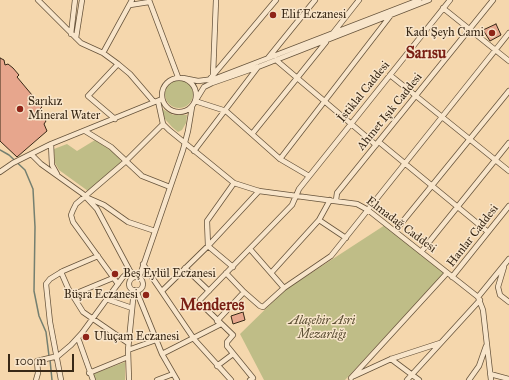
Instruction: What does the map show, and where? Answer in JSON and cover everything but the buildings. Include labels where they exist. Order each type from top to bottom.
[{"type":"street","points":[[38,0],[71,34],[103,53],[118,64],[158,101],[168,108],[177,112],[182,112],[192,107]]},
{"type":"street","points":[[71,34],[75,0]]},
{"type":"street","points":[[76,38],[82,0]]},
{"type":"street","points":[[213,75],[216,0]]},
{"type":"street","points":[[138,277],[185,143],[192,107],[208,81],[276,0]]},
{"type":"street","points":[[268,58],[315,0]]},
{"type":"street","points":[[332,33],[359,0]]},
{"type":"street","points":[[400,7],[405,0]]},
{"type":"street","points":[[118,284],[73,222],[71,215],[76,204],[126,161],[163,124],[158,101],[167,82],[180,77],[198,81],[208,81],[418,0]]},
{"type":"street","points":[[204,87],[429,0]]},
{"type":"street","name":"İstiklal Caddesi","points":[[209,291],[292,205],[295,197],[309,176],[450,0]]},
{"type":"street","name":"Ahmet Işık Caddesi","points":[[336,200],[337,193],[493,0]]},
{"type":"street","points":[[103,53],[130,2],[149,1],[180,77],[188,80],[196,88],[196,101]]},
{"type":"street","points":[[443,8],[509,61]]},
{"type":"street","points":[[280,159],[392,14]]},
{"type":"street","points":[[226,273],[244,292],[263,307],[284,288],[319,265],[334,252],[346,238],[509,33]]},
{"type":"street","points":[[252,134],[327,40]]},
{"type":"street","points":[[276,60],[296,78],[488,232]]},
{"type":"street","points":[[115,119],[88,96],[118,64]]},
{"type":"street","points":[[194,151],[226,111],[258,67]]},
{"type":"street","points":[[390,75],[509,171]]},
{"type":"street","points":[[395,231],[509,91]]},
{"type":"street","points":[[1,172],[31,154],[52,144],[158,101]]},
{"type":"street","points":[[196,101],[226,111],[280,159],[309,176]]},
{"type":"street","name":"Elmadağ Caddesi","points":[[163,124],[234,183],[259,191],[295,197],[336,200],[357,204],[368,210],[479,298]]},
{"type":"street","points":[[85,131],[111,147],[142,176],[170,187]]},
{"type":"street","points":[[421,252],[509,143]]},
{"type":"street","points":[[52,144],[52,165],[58,176]]},
{"type":"street","points":[[31,154],[41,164],[85,196],[97,209],[130,271],[143,283],[142,303]]},
{"type":"street","points":[[233,267],[208,246],[207,221],[234,183]]},
{"type":"street","points":[[162,291],[208,246],[259,191]]},
{"type":"street","points":[[85,196],[104,205],[128,222],[155,231]]},
{"type":"street","points":[[271,273],[319,220],[330,200]]},
{"type":"street","name":"Hanlar Caddesi","points":[[452,278],[509,206]]},
{"type":"street","points":[[319,220],[346,238]]},
{"type":"street","points":[[250,249],[284,288]]},
{"type":"street","points":[[61,380],[50,322],[46,284],[50,279],[62,272],[98,256]]},
{"type":"street","points":[[408,380],[479,298],[508,260]]},
{"type":"street","points":[[508,260],[498,287],[500,295],[509,302]]},
{"type":"street","points":[[143,264],[194,339],[231,380]]},
{"type":"street","points":[[185,268],[209,291],[200,300],[200,303],[233,335],[227,342],[227,346],[253,378],[250,380]]},
{"type":"street","points":[[130,271],[131,287],[135,290],[142,303],[162,354],[177,380]]},
{"type":"street","points":[[36,380],[38,373],[37,361],[57,356],[78,338],[118,284],[130,271]]},
{"type":"street","points":[[62,272],[72,295],[83,312],[91,319],[128,343]]},
{"type":"street","points":[[350,379],[447,273]]},
{"type":"street","points":[[130,282],[133,278],[138,277]]},
{"type":"street","points":[[72,295],[113,278]]},
{"type":"street","points":[[135,290],[142,287]]},
{"type":"street","points":[[129,380],[128,343],[135,290]]},
{"type":"street","points":[[162,354],[194,339],[219,322],[244,292]]},
{"type":"street","points":[[479,298],[483,310],[491,380]]},
{"type":"street","points":[[106,300],[132,308]]},
{"type":"street","points":[[78,338],[89,373],[93,380]]},
{"type":"street","points":[[128,350],[156,340]]},
{"type":"street","points":[[350,379],[391,359],[442,342]]},
{"type":"street","points":[[470,380],[479,366],[487,343]]},
{"type":"street","points":[[217,366],[233,354]]},
{"type":"street","points":[[89,373],[128,358]]},
{"type":"street","points":[[391,359],[419,380]]},
{"type":"street","points":[[479,366],[489,362]]},
{"type":"street","points":[[32,380],[38,373]]},
{"type":"street","points":[[157,380],[173,374]]},
{"type":"street","points":[[490,374],[509,379]]},
{"type":"green space","points":[[179,80],[185,81],[189,84],[192,88],[192,100],[189,104],[185,107],[179,108],[173,107],[169,104],[166,100],[165,94],[166,88],[169,84],[173,81]]},
{"type":"green space","points":[[161,108],[173,115],[187,115],[186,123],[182,130],[178,132],[172,127],[165,119]]},
{"type":"green space","points":[[95,140],[118,155],[121,162],[88,191],[59,170],[55,163],[54,149],[67,144],[77,151]]},
{"type":"green space","name":"Alaşehir Asri Mezarlığı","points":[[385,225],[444,273],[345,380],[264,380],[240,334],[285,290]]},
{"type":"green space","points":[[125,362],[125,380],[96,380],[93,374]]},
{"type":"waterway","points":[[0,150],[9,155],[25,170],[33,189],[35,227],[34,291],[39,316],[46,332],[49,356]]},
{"type":"waterway","points":[[50,360],[52,380]]},
{"type":"place","name":"Elif Eczanesi","points":[[273,15]]},
{"type":"place","name":"Kadı Şeyh Cami","points":[[492,33]]},
{"type":"place","name":"Sarıkız Mineral Water","points":[[20,109]]},
{"type":"place","name":"Beş Eylül Eczanesi","points":[[115,274]]},
{"type":"place","name":"Büşra Eczanesi","points":[[146,295]]},
{"type":"place","name":"Uluçam Eczanesi","points":[[86,337]]},
{"type":"district","name":"Sarısu","points":[[426,54]]},
{"type":"district","name":"Menderes","points":[[212,306]]}]
